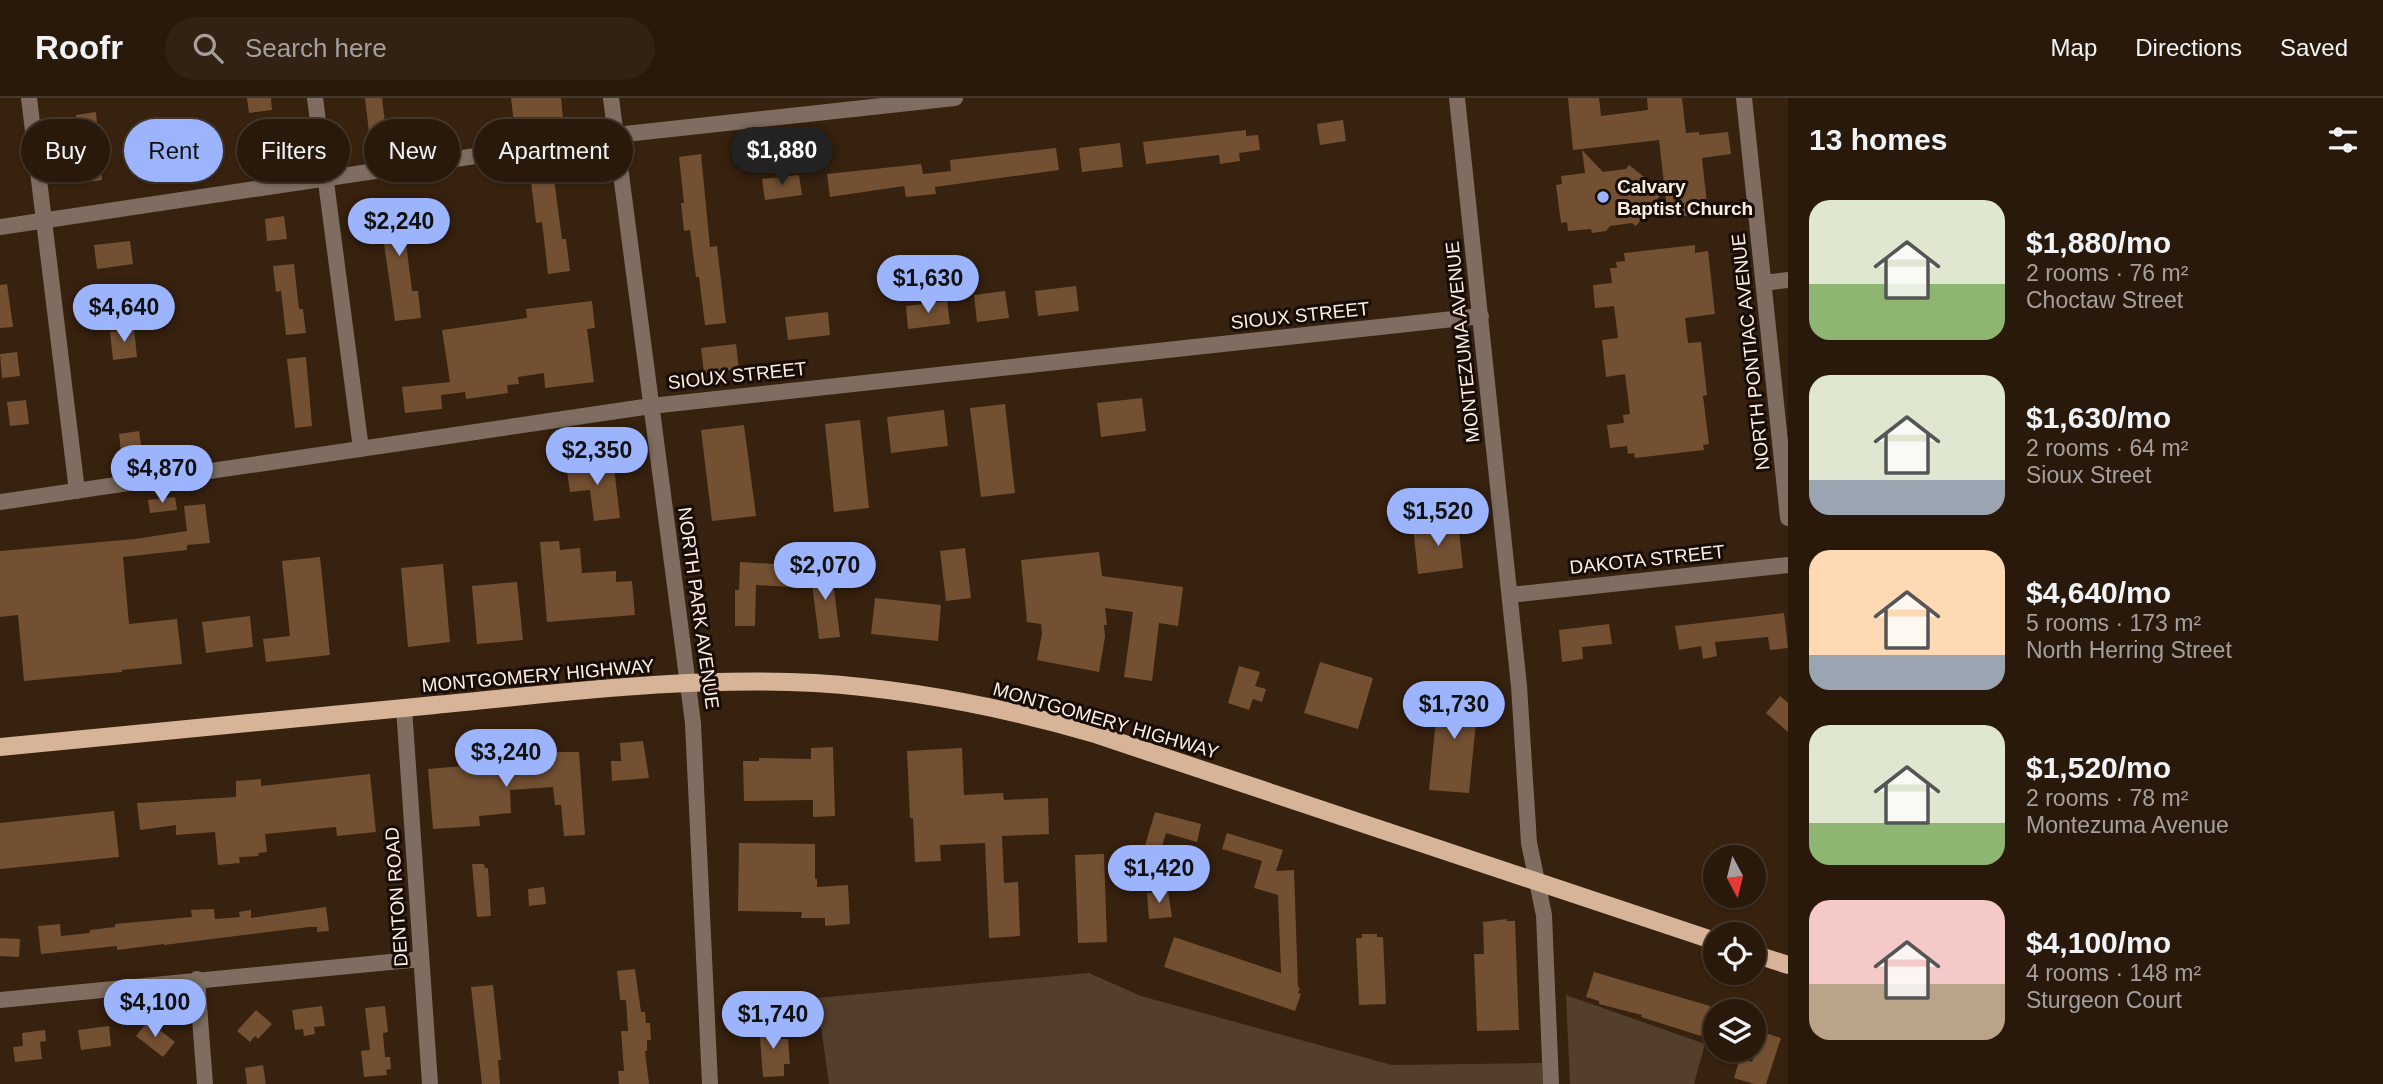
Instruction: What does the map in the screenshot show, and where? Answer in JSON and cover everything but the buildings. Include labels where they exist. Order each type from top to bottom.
[{"type":"main road","name":"MONTGOMERY HIGHWAY","points":[[0,747],[622,687],[815,683],[885,690],[995,708],[1118,742],[1703,937]]},
{"type":"main road","points":[[1766,958],[1788,965]]},
{"type":"street","points":[[29,98],[77,491]]},
{"type":"street","points":[[316,98],[319,119]]},
{"type":"street","name":"NORTH PARK AVENUE","points":[[611,98],[614,119]]},
{"type":"street","points":[[633,133],[955,98]]},
{"type":"street","name":"MONTEZUMA AVENUE","points":[[1457,98],[1510,595],[1529,842],[1544,915],[1551,1084]]},
{"type":"street","name":"NORTH PONTIAC AVENUE","points":[[1744,98],[1788,518]]},
{"type":"street","points":[[350,175],[474,157]]},
{"type":"street","points":[[0,227],[305,182]]},
{"type":"street","points":[[326,182],[361,449]]},
{"type":"street","name":"NORTH PARK AVENUE","points":[[622,182],[693,723],[710,1084]]},
{"type":"street","points":[[1763,283],[1788,280]]},
{"type":"street","name":"SIOUX STREET","points":[[0,502],[651,405],[1481,316]]},
{"type":"street","name":"DAKOTA STREET","points":[[1510,595],[1788,565]]},
{"type":"street","name":"DENTON ROAD","points":[[404,708],[430,1084]]},
{"type":"street","points":[[0,1000],[421,958]]},
{"type":"street","points":[[197,979],[205,1084]]},
{"type":"shaded area","points":[[1089,973],[1141,996],[1392,1065],[1542,1063],[1543,1084],[829,1084],[817,998]]},
{"type":"shaded area","points":[[1566,995],[1703,1043],[1694,1084],[1570,1084]]},
{"type":"place","name":"Calvary Baptist Church","points":[[1603,197]]}]
